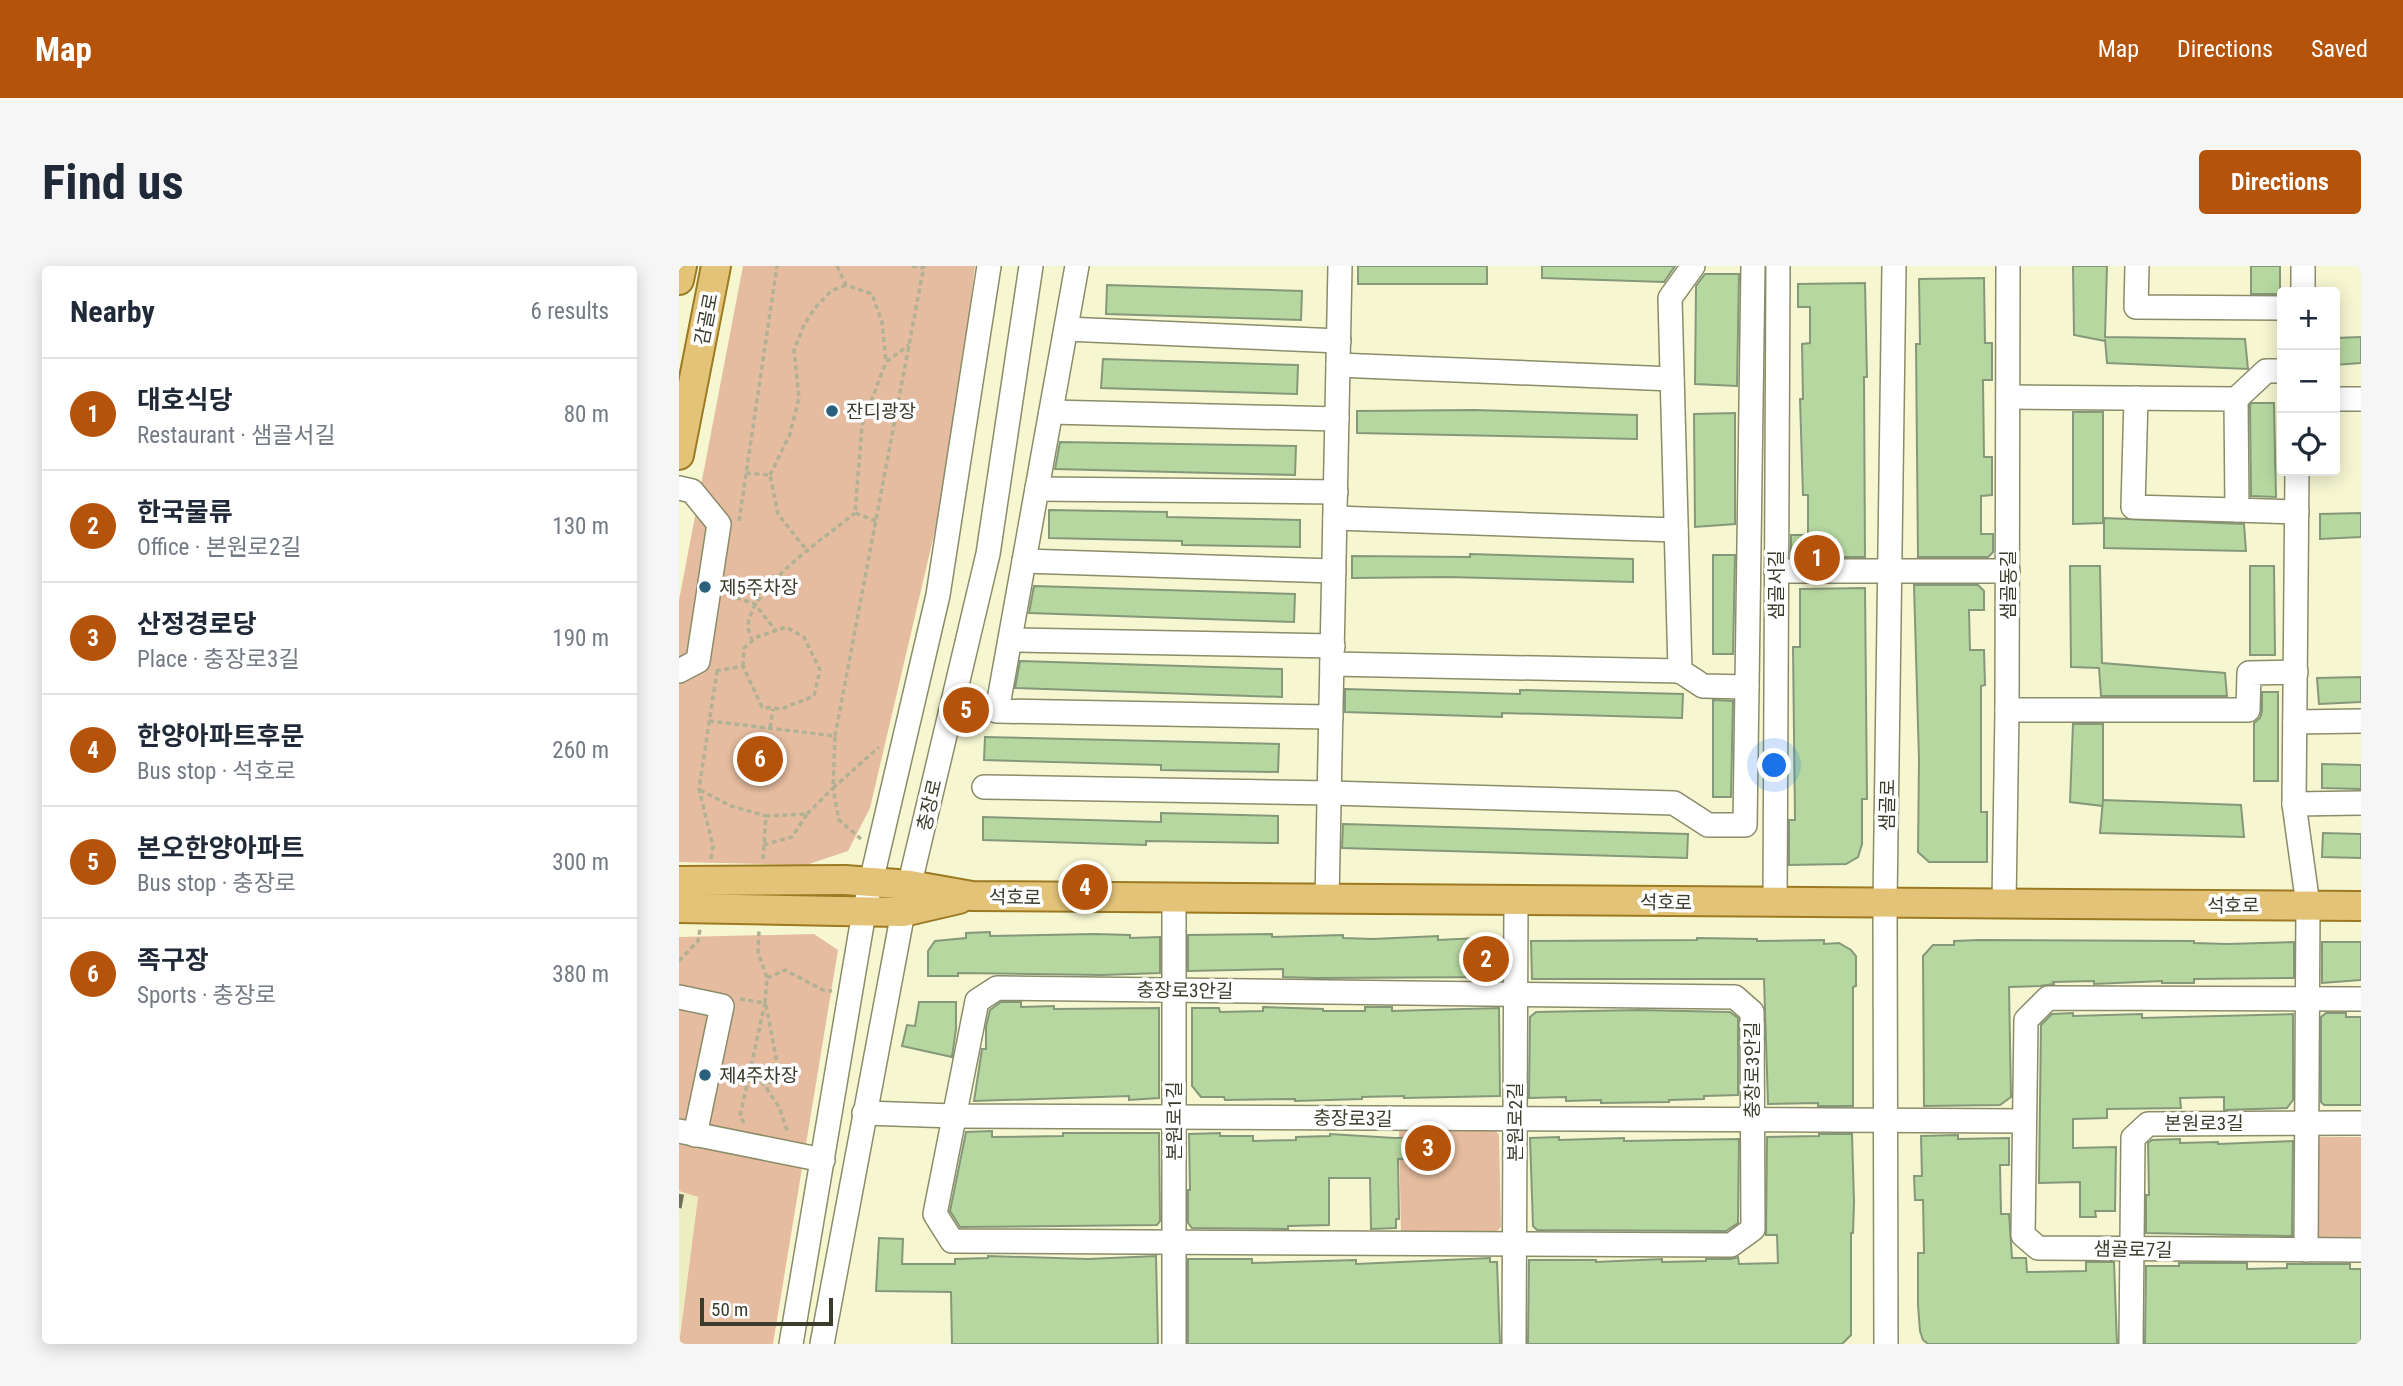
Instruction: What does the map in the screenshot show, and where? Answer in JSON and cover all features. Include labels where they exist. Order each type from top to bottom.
[{"type":"main road","name":"감골로","points":[[679,280],[682,266]]},
{"type":"main road","name":"감골로","points":[[679,455],[716,266]]},
{"type":"main road","name":"석호로","points":[[679,881],[858,881],[906,898]]},
{"type":"main road","name":"석호로","points":[[679,908],[851,911],[906,898],[972,897],[2361,906]]},
{"type":"street","name":"충장로","points":[[791,1344],[850,995],[851,911],[858,881],[880,849],[938,595],[989,266]]},
{"type":"street","name":"충장로","points":[[821,1344],[906,898],[988,554],[1031,266]]},
{"type":"street","points":[[1077,266],[997,711],[1331,717]]},
{"type":"street","points":[[1327,900],[1340,266]]},
{"type":"street","points":[[1680,671],[1669,298],[1693,266]]},
{"type":"street","points":[[984,787],[1674,803],[1708,825],[1745,825],[1753,266]]},
{"type":"street","name":"샘골서길","points":[[1775,903],[1778,266]]},
{"type":"street","name":"샘골로","points":[[1887,1344],[1885,903],[1894,266]]},
{"type":"street","name":"샘골동길","points":[[2004,904],[2008,266]]},
{"type":"street","points":[[2137,266],[2136,307],[2277,308]]},
{"type":"street","points":[[2303,266],[2303,287]]},
{"type":"street","points":[[1066,329],[1339,341]]},
{"type":"street","points":[[1338,365],[1672,379]]},
{"type":"street","points":[[2008,397],[2236,399],[2266,372],[2277,371]]},
{"type":"street","points":[[2136,398],[2133,507],[2297,512]]},
{"type":"street","points":[[2340,398],[2361,399]]},
{"type":"street","points":[[2236,399],[2237,510]]},
{"type":"street","points":[[1051,412],[1337,419]]},
{"type":"street","points":[[2297,476],[2294,804],[2308,905],[2306,1250]]},
{"type":"street","points":[[679,488],[692,491],[719,524],[698,661],[679,671]]},
{"type":"street","points":[[1037,489],[1336,492]]},
{"type":"street","points":[[1335,518],[1676,530]]},
{"type":"street","points":[[1024,561],[1334,571]]},
{"type":"street","points":[[1776,571],[2008,571]]},
{"type":"street","points":[[1010,640],[1680,671],[1703,686],[1747,687]]},
{"type":"street","points":[[2007,710],[2248,710],[2249,673],[2296,672]]},
{"type":"street","points":[[2295,722],[2361,721]]},
{"type":"street","points":[[2294,804],[2361,803]]},
{"type":"street","name":"본원로1길","points":[[1174,899],[1174,1344]]},
{"type":"street","name":"본원로2길","points":[[1514,1344],[1516,901]]},
{"type":"street","name":"충장로3안길","points":[[997,988],[1173,990],[1735,997],[1752,1012],[1753,1229],[1731,1245],[952,1241],[935,1214],[977,1001],[997,988]]},
{"type":"street","points":[[679,997],[722,1006],[687,1133],[823,1160]]},
{"type":"street","name":"샘골로7길","points":[[2361,999],[2048,998],[2026,1020],[2024,1121],[2024,1235],[2038,1248],[2361,1250]]},
{"type":"street","name":"충장로3길","points":[[864,1113],[1515,1120],[1885,1120]]},
{"type":"street","points":[[1885,1120],[2024,1121]]},
{"type":"street","name":"본원로3길","points":[[2131,1344],[2133,1138],[2148,1124],[2361,1123]]},
{"type":"path","points":[[738,527],[777,266]]},
{"type":"path","points":[[837,266],[846,285]]},
{"type":"path","points":[[880,849],[859,838],[839,820],[833,788],[835,736],[924,267],[912,266]]},
{"type":"path","points":[[752,641],[747,627],[755,604],[768,584],[808,552],[855,513],[862,425],[886,362],[882,322],[872,294],[846,285],[831,291],[814,309],[804,325],[795,350],[799,398],[790,434],[770,475],[778,514],[808,552]]},
{"type":"path","points":[[886,362],[909,345]]},
{"type":"path","points":[[746,473],[770,475]]},
{"type":"path","points":[[855,513],[876,521]]},
{"type":"path","points":[[726,607],[728,595],[755,604],[776,631]]},
{"type":"path","points":[[786,627],[804,637],[820,670],[814,696],[781,709],[762,707],[743,666],[744,648],[757,637],[776,631],[786,627]]},
{"type":"path","points":[[711,860],[713,846],[699,789],[718,659]]},
{"type":"path","points":[[716,671],[743,666]]},
{"type":"path","points":[[770,728],[773,708]]},
{"type":"path","points":[[709,721],[835,736]]},
{"type":"path","points":[[763,845],[792,837],[807,814],[879,747]]},
{"type":"path","points":[[699,789],[731,806],[766,816],[807,814]]},
{"type":"path","points":[[763,859],[766,816]]},
{"type":"path","points":[[760,925],[758,952],[767,978],[765,1003],[740,1116],[762,1148]]},
{"type":"path","points":[[679,961],[698,941],[700,928]]},
{"type":"path","points":[[767,978],[785,970],[823,990],[850,995]]},
{"type":"path","points":[[728,997],[765,1003]]},
{"type":"path","points":[[765,1003],[777,1063],[767,1089]]},
{"type":"path","points":[[751,1065],[779,1107],[796,1155]]},
{"type":"shaded area","points":[[743,266],[975,266],[951,462],[870,808],[848,851],[806,865],[679,862],[679,600]]},
{"type":"shaded area","points":[[814,934],[838,950],[773,1344],[679,1344],[698,1197],[679,1191],[679,937]]},
{"type":"shaded area","points":[[1493,1128],[1499,1135],[1501,1227],[1494,1234],[1401,1235],[1399,1130]]},
{"type":"shaded area","points":[[2316,1137],[2361,1137],[2361,1243],[2318,1243],[2311,1237]]},
{"type":"shaded area","points":[[679,1191],[698,1197],[679,1340]]},
{"type":"building","points":[[1358,266],[1487,266],[1487,284],[1358,284]]},
{"type":"building","points":[[1542,266],[1675,266],[1664,282],[1542,278]]},
{"type":"building","points":[[2073,266],[2107,266],[2105,337],[2245,339],[2248,369],[2107,363],[2105,339],[2074,335]]},
{"type":"building","points":[[2251,266],[2280,266],[2280,287],[2277,287],[2277,294],[2251,294]]},
{"type":"building","points":[[1705,274],[1739,274],[1737,386],[1695,384],[1696,286]]},
{"type":"building","points":[[1984,278],[1985,343],[1992,343],[1992,380],[1983,380],[1984,457],[1992,457],[1992,495],[1981,496],[1981,534],[1993,534],[1993,552],[1988,557],[1918,557],[1916,344],[1920,344],[1919,279]]},
{"type":"building","points":[[1865,283],[1865,557],[1791,557],[1791,535],[1808,535],[1808,495],[1803,495],[1800,399],[1803,399],[1802,344],[1810,343],[1810,307],[1798,307],[1798,284]]},
{"type":"building","points":[[1107,285],[1302,291],[1301,320],[1106,314]]},
{"type":"building","points":[[2361,337],[2361,363],[2340,365],[2340,338]]},
{"type":"building","points":[[1103,359],[1298,365],[1297,394],[1101,388]]},
{"type":"building","points":[[2252,403],[2274,403],[2276,497],[2251,496]]},
{"type":"building","points":[[1474,410],[1637,415],[1637,439],[1357,433],[1357,411]]},
{"type":"building","points":[[2073,412],[2103,412],[2103,523],[2073,524]]},
{"type":"building","points":[[1735,413],[1735,524],[1695,527],[1694,414]]},
{"type":"building","points":[[1060,442],[1296,446],[1295,475],[1055,469]]},
{"type":"building","points":[[1049,510],[1167,512],[1167,517],[1300,520],[1300,547],[1182,545],[1182,541],[1049,538]]},
{"type":"building","points":[[2361,513],[2361,537],[2320,539],[2320,514]]},
{"type":"building","points":[[2104,518],[2244,524],[2246,551],[2104,548]]},
{"type":"building","points":[[1470,554],[1633,559],[1633,582],[1447,577],[1352,578],[1352,556],[1470,557]]},
{"type":"building","points":[[1713,555],[1735,555],[1733,654],[1713,654]]},
{"type":"building","points":[[2070,566],[2100,566],[2102,663],[2225,673],[2227,696],[2101,696],[2099,668],[2071,667]]},
{"type":"building","points":[[2250,566],[2274,566],[2275,655],[2250,655]]},
{"type":"building","points":[[1914,585],[1978,585],[1984,591],[1984,610],[1969,610],[1970,650],[1984,650],[1985,685],[1981,686],[1981,812],[1987,812],[1987,862],[1929,862],[1918,852],[1919,760]]},
{"type":"building","points":[[1034,586],[1295,594],[1294,622],[1029,613]]},
{"type":"building","points":[[1865,588],[1867,799],[1862,799],[1862,844],[1858,857],[1846,864],[1789,865],[1789,820],[1795,820],[1793,647],[1800,647],[1800,589]]},
{"type":"building","points":[[1020,661],[1282,669],[1282,697],[1015,688]]},
{"type":"building","points":[[2361,677],[2361,702],[2319,704],[2317,678]]},
{"type":"building","points":[[1345,689],[1520,694],[1520,690],[1683,694],[1682,718],[1502,713],[1502,717],[1345,712]]},
{"type":"building","points":[[2262,692],[2278,692],[2278,781],[2254,781],[2254,723],[2260,718],[2262,711]]},
{"type":"building","points":[[1713,700],[1733,701],[1731,797],[1713,797]]},
{"type":"building","points":[[2073,724],[2103,724],[2103,806],[2070,802]]},
{"type":"building","points":[[985,737],[1279,744],[1278,772],[1161,770],[1161,765],[984,760]]},
{"type":"building","points":[[2322,764],[2361,765],[2361,789],[2322,788]]},
{"type":"building","points":[[2103,800],[2241,805],[2244,837],[2100,833]]},
{"type":"building","points":[[1161,813],[1278,816],[1278,843],[1146,841],[1146,845],[983,840],[983,817],[1161,822]]},
{"type":"building","points":[[1343,824],[1688,834],[1687,858],[1342,848]]},
{"type":"building","points":[[2323,833],[2361,834],[2361,858],[2322,857]]},
{"type":"building","points":[[990,932],[990,936],[1095,934],[1130,935],[1130,938],[1160,937],[1160,973],[958,973],[958,976],[928,976],[928,951],[935,941],[966,938],[966,933]]},
{"type":"building","points":[[1272,934],[1272,937],[1343,935],[1343,938],[1373,939],[1438,936],[1438,940],[1499,937],[1500,977],[1315,978],[1283,977],[1283,969],[1188,971],[1188,935]]},
{"type":"building","points":[[1697,938],[1824,940],[1824,944],[1839,943],[1851,950],[1856,956],[1856,986],[1853,987],[1853,1106],[1818,1106],[1818,1103],[1768,1104],[1764,979],[1532,979],[1531,941]]},
{"type":"building","points":[[1954,941],[2194,941],[2227,944],[2294,942],[2294,978],[2194,979],[2194,983],[2053,982],[2054,984],[2040,986],[2009,987],[2011,1097],[2000,1105],[1924,1106],[1923,956],[1933,945],[1954,945]]},
{"type":"building","points":[[2322,942],[2361,942],[2361,980],[2322,983]]},
{"type":"building","points":[[919,1002],[956,1002],[952,1057],[902,1046],[907,1025],[915,1026]]},
{"type":"building","points":[[1001,1002],[1021,1002],[1021,1007],[1054,1006],[1054,1009],[1159,1008],[1159,1098],[1129,1100],[1129,1096],[974,1101],[982,1049],[986,1049],[986,1027],[990,1010]]},
{"type":"building","points":[[1263,1007],[1323,1011],[1365,1011],[1365,1007],[1392,1007],[1392,1011],[1499,1008],[1500,1096],[1362,1097],[1295,1101],[1201,1097],[1192,1086],[1192,1008],[1219,1008],[1220,1012],[1263,1011]]},
{"type":"building","points":[[1536,1012],[1730,1012],[1738,1018],[1738,1095],[1704,1096],[1704,1099],[1669,1102],[1601,1103],[1601,1100],[1566,1101],[1566,1097],[1529,1098],[1530,1017]]},
{"type":"building","points":[[2073,1013],[2073,1016],[2142,1014],[2142,1018],[2293,1014],[2293,1100],[2287,1108],[2224,1110],[2224,1097],[2180,1098],[2181,1108],[2107,1109],[2107,1118],[2073,1119],[2073,1148],[2116,1147],[2115,1211],[2095,1211],[2096,1217],[2080,1217],[2080,1182],[2039,1183],[2041,1025],[2052,1014]]},
{"type":"building","points":[[2326,1013],[2346,1013],[2346,1017],[2361,1017],[2361,1105],[2324,1105],[2321,1102],[2321,1017]]},
{"type":"building","points":[[992,1131],[992,1137],[1063,1136],[1063,1133],[1159,1133],[1160,1221],[1157,1225],[960,1227],[950,1211],[966,1132]]},
{"type":"building","points":[[1220,1133],[1220,1136],[1253,1136],[1253,1141],[1296,1140],[1296,1137],[1330,1134],[1395,1138],[1442,1137],[1442,1158],[1398,1159],[1399,1219],[1396,1219],[1396,1228],[1371,1229],[1370,1178],[1329,1178],[1329,1225],[1288,1226],[1288,1229],[1192,1228],[1188,1223],[1189,1134]]},
{"type":"building","points":[[1852,1134],[1854,1202],[1851,1233],[1851,1335],[1842,1344],[1528,1344],[1529,1260],[1596,1262],[1662,1259],[1662,1262],[1738,1257],[1739,1264],[1778,1263],[1777,1235],[1766,1235],[1767,1137]]},
{"type":"building","points":[[1958,1135],[1958,1139],[2009,1138],[2009,1165],[2000,1165],[2001,1214],[2009,1214],[2012,1258],[2026,1258],[2027,1272],[2086,1271],[2086,1262],[2114,1262],[2117,1344],[1928,1344],[1923,1340],[1918,1305],[1918,1253],[1924,1253],[1923,1200],[1915,1200],[1914,1176],[1922,1176],[1921,1136]]},
{"type":"building","points":[[1559,1137],[1559,1140],[1624,1138],[1624,1141],[1739,1139],[1738,1223],[1726,1231],[1537,1230],[1533,1226],[1530,1138]]},
{"type":"building","points":[[2180,1139],[2180,1143],[2218,1144],[2293,1141],[2292,1236],[2146,1233],[2146,1195],[2149,1195],[2148,1143],[2152,1140]]},
{"type":"building","points":[[879,1238],[903,1239],[902,1264],[955,1264],[955,1259],[988,1256],[1088,1259],[1156,1256],[1158,1344],[952,1344],[951,1292],[876,1291]]},
{"type":"building","points":[[1490,1258],[1490,1262],[1497,1262],[1500,1344],[1188,1344],[1188,1259],[1252,1259],[1252,1263],[1356,1260],[1356,1264]]},
{"type":"building","points":[[2179,1263],[2247,1263],[2247,1269],[2287,1268],[2287,1264],[2350,1264],[2350,1269],[2361,1269],[2361,1344],[2145,1344],[2146,1266],[2179,1266]]},
{"type":"railway","points":[[679,1208],[682,1192]]},
{"type":"place","name":"잔디광장","points":[[832,411]]},
{"type":"place","name":"대호식당","points":[[1817,558]]},
{"type":"place","name":"제5주차장","points":[[705,587]]},
{"type":"place","name":"본오한양아파트","points":[[966,710]]},
{"type":"place","name":"족구장","points":[[760,759]]},
{"type":"place","name":"한양아파트후문","points":[[1085,887]]},
{"type":"place","name":"한국물류","points":[[1486,959]]},
{"type":"place","name":"제4주차장","points":[[705,1075]]},
{"type":"place","name":"산정경로당","points":[[1428,1148]]}]
